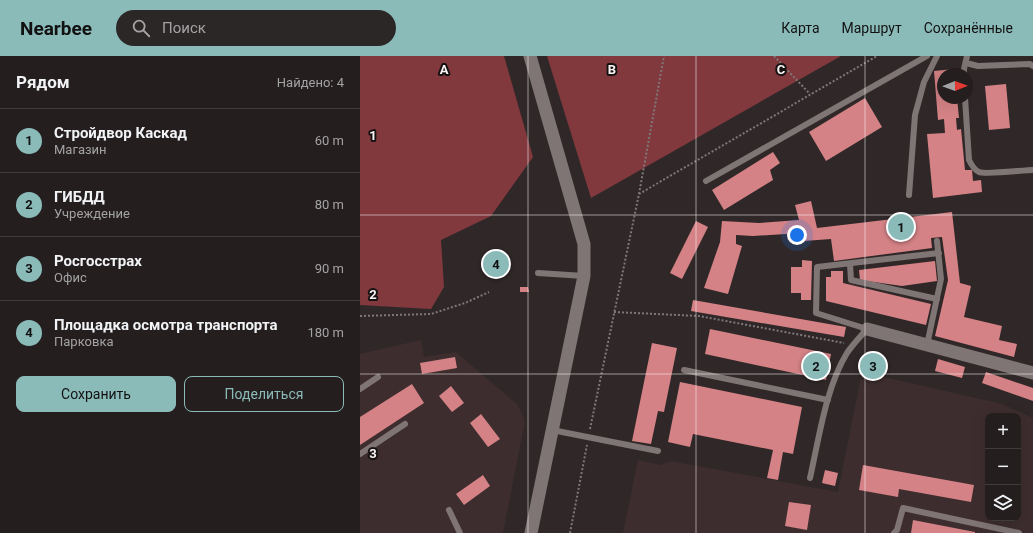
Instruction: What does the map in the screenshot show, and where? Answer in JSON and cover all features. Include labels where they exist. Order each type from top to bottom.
[{"type":"street","points":[[530,56],[584,244],[584,276],[531,533]]},
{"type":"street","points":[[867,329],[1033,374]]},
{"type":"lane","points":[[706,181],[927,56]]},
{"type":"lane","points":[[909,195],[915,115],[924,82],[937,56]]},
{"type":"lane","points":[[966,59],[978,66],[1030,64],[1033,66]]},
{"type":"lane","points":[[965,104],[969,160],[973,167],[979,172],[987,173],[1033,170]]},
{"type":"lane","points":[[927,345],[941,279],[937,241]]},
{"type":"lane","points":[[810,478],[828,400],[839,368],[848,352],[867,329],[816,313],[817,267],[939,253]]},
{"type":"lane","points":[[850,264],[850,280],[937,298]]},
{"type":"lane","points":[[538,273],[584,276]]},
{"type":"lane","points":[[684,370],[828,400]]},
{"type":"lane","points":[[360,389],[378,377]]},
{"type":"lane","points":[[360,454],[405,424]]},
{"type":"lane","points":[[552,430],[658,451]]},
{"type":"lane","points":[[894,533],[897,530],[903,508],[1019,533]]},
{"type":"lane","points":[[449,510],[460,533]]},
{"type":"path","points":[[570,533],[664,56]]},
{"type":"path","points":[[774,56],[810,95]]},
{"type":"path","points":[[638,194],[877,56]]},
{"type":"path","points":[[360,316],[431,314],[465,303],[489,292]]},
{"type":"path","points":[[614,312],[699,316],[854,345]]},
{"type":"shaded area","points":[[360,56],[504,56],[533,157],[491,216],[441,240],[444,287],[431,309],[360,305]]},
{"type":"shaded area","points":[[547,56],[841,56],[591,198]]},
{"type":"shaded area","points":[[421,340],[424,357],[456,352],[518,405],[525,421],[503,533],[360,533],[360,354]]},
{"type":"shaded area","points":[[862,372],[1002,404],[1033,418],[1033,533],[623,533],[638,460],[661,465],[671,461],[838,492]]},
{"type":"building","points":[[934,71],[937,71],[937,104],[958,104],[959,118],[956,118],[957,130],[961,129],[965,170],[972,170],[973,181],[981,180],[982,192],[933,198],[927,134],[945,133],[944,119],[938,120]]},
{"type":"building","points":[[1006,84],[1010,128],[989,130],[985,86]]},
{"type":"building","points":[[865,98],[882,127],[826,161],[809,132]]},
{"type":"building","points":[[773,152],[780,163],[770,170],[773,180],[724,210],[712,190]]},
{"type":"building","points":[[811,201],[817,228],[952,212],[960,283],[971,286],[964,317],[1002,326],[999,340],[1017,344],[1014,357],[935,336],[948,280],[942,237],[931,238],[932,248],[834,261],[831,239],[804,241],[802,233],[753,236],[736,235],[736,244],[742,246],[728,294],[704,288],[720,242],[722,221],[759,223],[799,220],[795,205]]},
{"type":"building","points":[[696,221],[708,227],[682,279],[670,273]]},
{"type":"building","points":[[802,260],[812,261],[811,300],[801,300],[801,293],[791,293],[791,267],[802,267]]},
{"type":"building","points":[[935,261],[937,281],[902,286],[860,280],[859,270]]},
{"type":"building","points":[[831,271],[843,271],[843,283],[931,304],[926,325],[826,301],[826,277],[831,277]]},
{"type":"building","points":[[520,287],[528,287],[529,292],[520,292]]},
{"type":"building","points":[[693,300],[846,327],[844,337],[691,311]]},
{"type":"building","points":[[710,329],[831,354],[826,380],[705,354]]},
{"type":"building","points":[[652,343],[677,348],[664,412],[658,411],[651,444],[632,441]]},
{"type":"building","points":[[455,357],[457,368],[422,374],[420,363]]},
{"type":"building","points":[[938,359],[965,367],[962,378],[935,371]]},
{"type":"building","points":[[864,361],[879,364],[877,371],[862,368]]},
{"type":"building","points":[[986,372],[1033,388],[1033,401],[982,383]]},
{"type":"building","points":[[680,382],[802,407],[793,454],[783,452],[778,480],[767,478],[773,450],[693,434],[690,447],[668,442]]},
{"type":"building","points":[[412,384],[424,403],[360,445],[360,417]]},
{"type":"building","points":[[451,386],[464,403],[452,412],[439,396]]},
{"type":"building","points":[[481,414],[500,439],[488,447],[470,423]]},
{"type":"building","points":[[863,465],[974,485],[971,502],[899,489],[898,497],[859,490]]},
{"type":"building","points":[[825,470],[838,473],[835,486],[822,483]]},
{"type":"building","points":[[483,475],[490,486],[464,505],[456,494]]},
{"type":"building","points":[[789,502],[811,505],[807,530],[785,526]]},
{"type":"building","points":[[913,520],[975,532],[975,533],[911,533]]},
{"type":"place","name":"Стройдвор Каскад","points":[[901,227]]},
{"type":"place","name":"Площадка осмотра транспорта","points":[[496,264]]},
{"type":"place","name":"ГИБДД","points":[[816,366]]},
{"type":"place","name":"Росгосстрах","points":[[873,366]]}]
